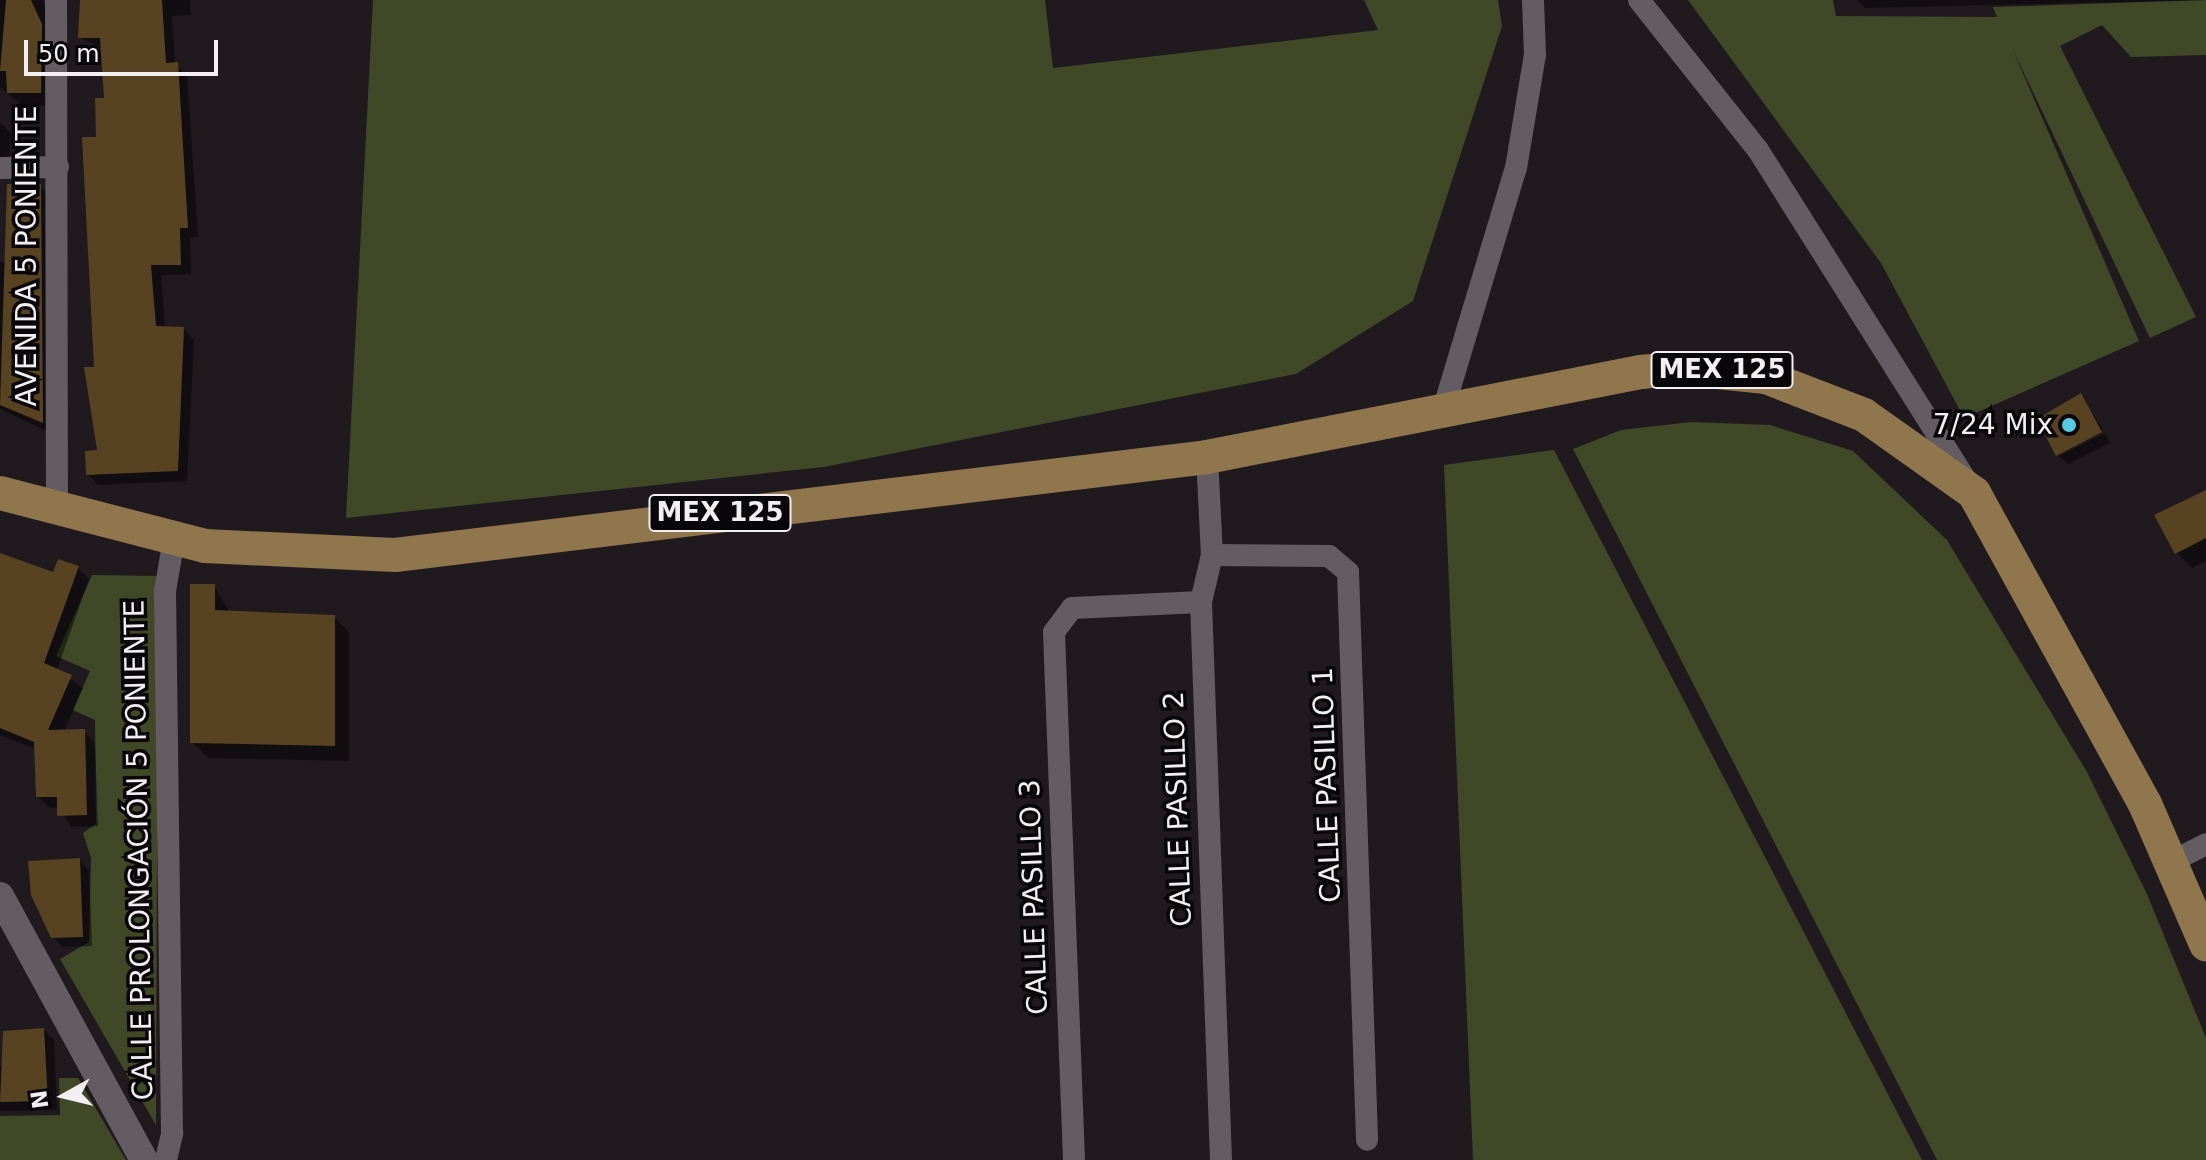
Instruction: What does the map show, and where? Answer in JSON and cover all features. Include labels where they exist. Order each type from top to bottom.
[{"type":"main road","name":"MEX 125","points":[[0,493],[57,512],[174,539],[395,555],[1207,457],[1442,414],[1642,372],[1723,370],[1808,390],[1864,415],[1974,493],[2171,862],[2206,944]]},
{"type":"street","name":"AVENIDA 5 PONIENTE","points":[[56,0],[57,512]]},
{"type":"street","points":[[1442,414],[1516,168],[1535,55],[1533,0]]},
{"type":"street","points":[[1639,0],[1758,150],[1974,493]]},
{"type":"street","points":[[0,168],[58,167]]},
{"type":"street","name":"CALLE PASILLO 2","points":[[1207,457],[1212,555],[1201,602],[1221,1160]]},
{"type":"street","name":"CALLE PROLONGACIÓN 5 PONIENTE","points":[[166,1160],[172,1133],[165,591],[174,539]]},
{"type":"street","name":"CALLE PASILLO 1","points":[[1212,555],[1329,556],[1348,572],[1367,1140]]},
{"type":"street","name":"CALLE PASILLO 3","points":[[1074,1160],[1054,632],[1072,608],[1201,602]]},
{"type":"street","points":[[2171,862],[2206,844]]},
{"type":"street","points":[[0,896],[144,1160]]},
{"type":"green space","points":[[373,0],[1045,0],[1053,68],[1378,30],[1364,0],[1498,0],[1502,26],[1413,301],[1296,374],[824,467],[346,518]]},
{"type":"green space","points":[[1688,0],[1833,0],[1836,16],[1997,17],[1993,7],[2206,0],[2206,55],[2131,57],[2102,25],[2060,46],[2196,317],[2150,338],[2012,48],[2139,341],[1964,418],[1881,263]]},
{"type":"green space","points":[[1691,422],[1770,425],[1853,451],[1947,540],[2087,772],[2147,894],[2206,1038],[2206,1160],[1937,1160],[1573,449],[1621,430]]},
{"type":"green space","points":[[1554,450],[1922,1160],[1473,1160],[1444,465]]},
{"type":"green space","points":[[92,575],[158,576],[156,1125],[60,959],[89,942],[91,858],[83,833],[96,824],[95,720],[73,710],[90,671],[56,656]]},
{"type":"green space","points":[[59,1078],[78,1078],[126,1160],[0,1160],[0,1116],[60,1115]]},
{"type":"building","points":[[6,0],[31,0],[42,24],[41,93],[7,93],[6,71],[0,71]]},
{"type":"building","points":[[80,0],[162,0],[166,63],[178,62],[188,228],[180,228],[181,265],[151,265],[156,326],[184,327],[178,471],[86,475],[85,451],[97,450],[84,367],[94,367],[82,137],[96,137],[95,98],[104,98],[100,38],[78,38]]},
{"type":"building","points":[[7,184],[41,184],[43,423],[0,405]]},
{"type":"building","name":"7/24 Mix","points":[[2081,393],[2102,432],[2056,456],[2037,419]]},
{"type":"building","points":[[2206,490],[2206,538],[2175,554],[2154,515]]},
{"type":"building","points":[[0,553],[53,572],[58,559],[79,566],[44,663],[72,675],[48,730],[85,729],[87,815],[57,816],[57,797],[36,797],[34,742],[0,728]]},
{"type":"building","points":[[190,584],[215,584],[215,610],[335,615],[335,746],[190,743]]},
{"type":"building","points":[[80,858],[83,937],[51,938],[31,895],[28,861]]},
{"type":"building","points":[[44,1028],[48,1101],[0,1102],[3,1031]]},
{"type":"place","name":"7/24 Mix","points":[[2069,425]]}]
